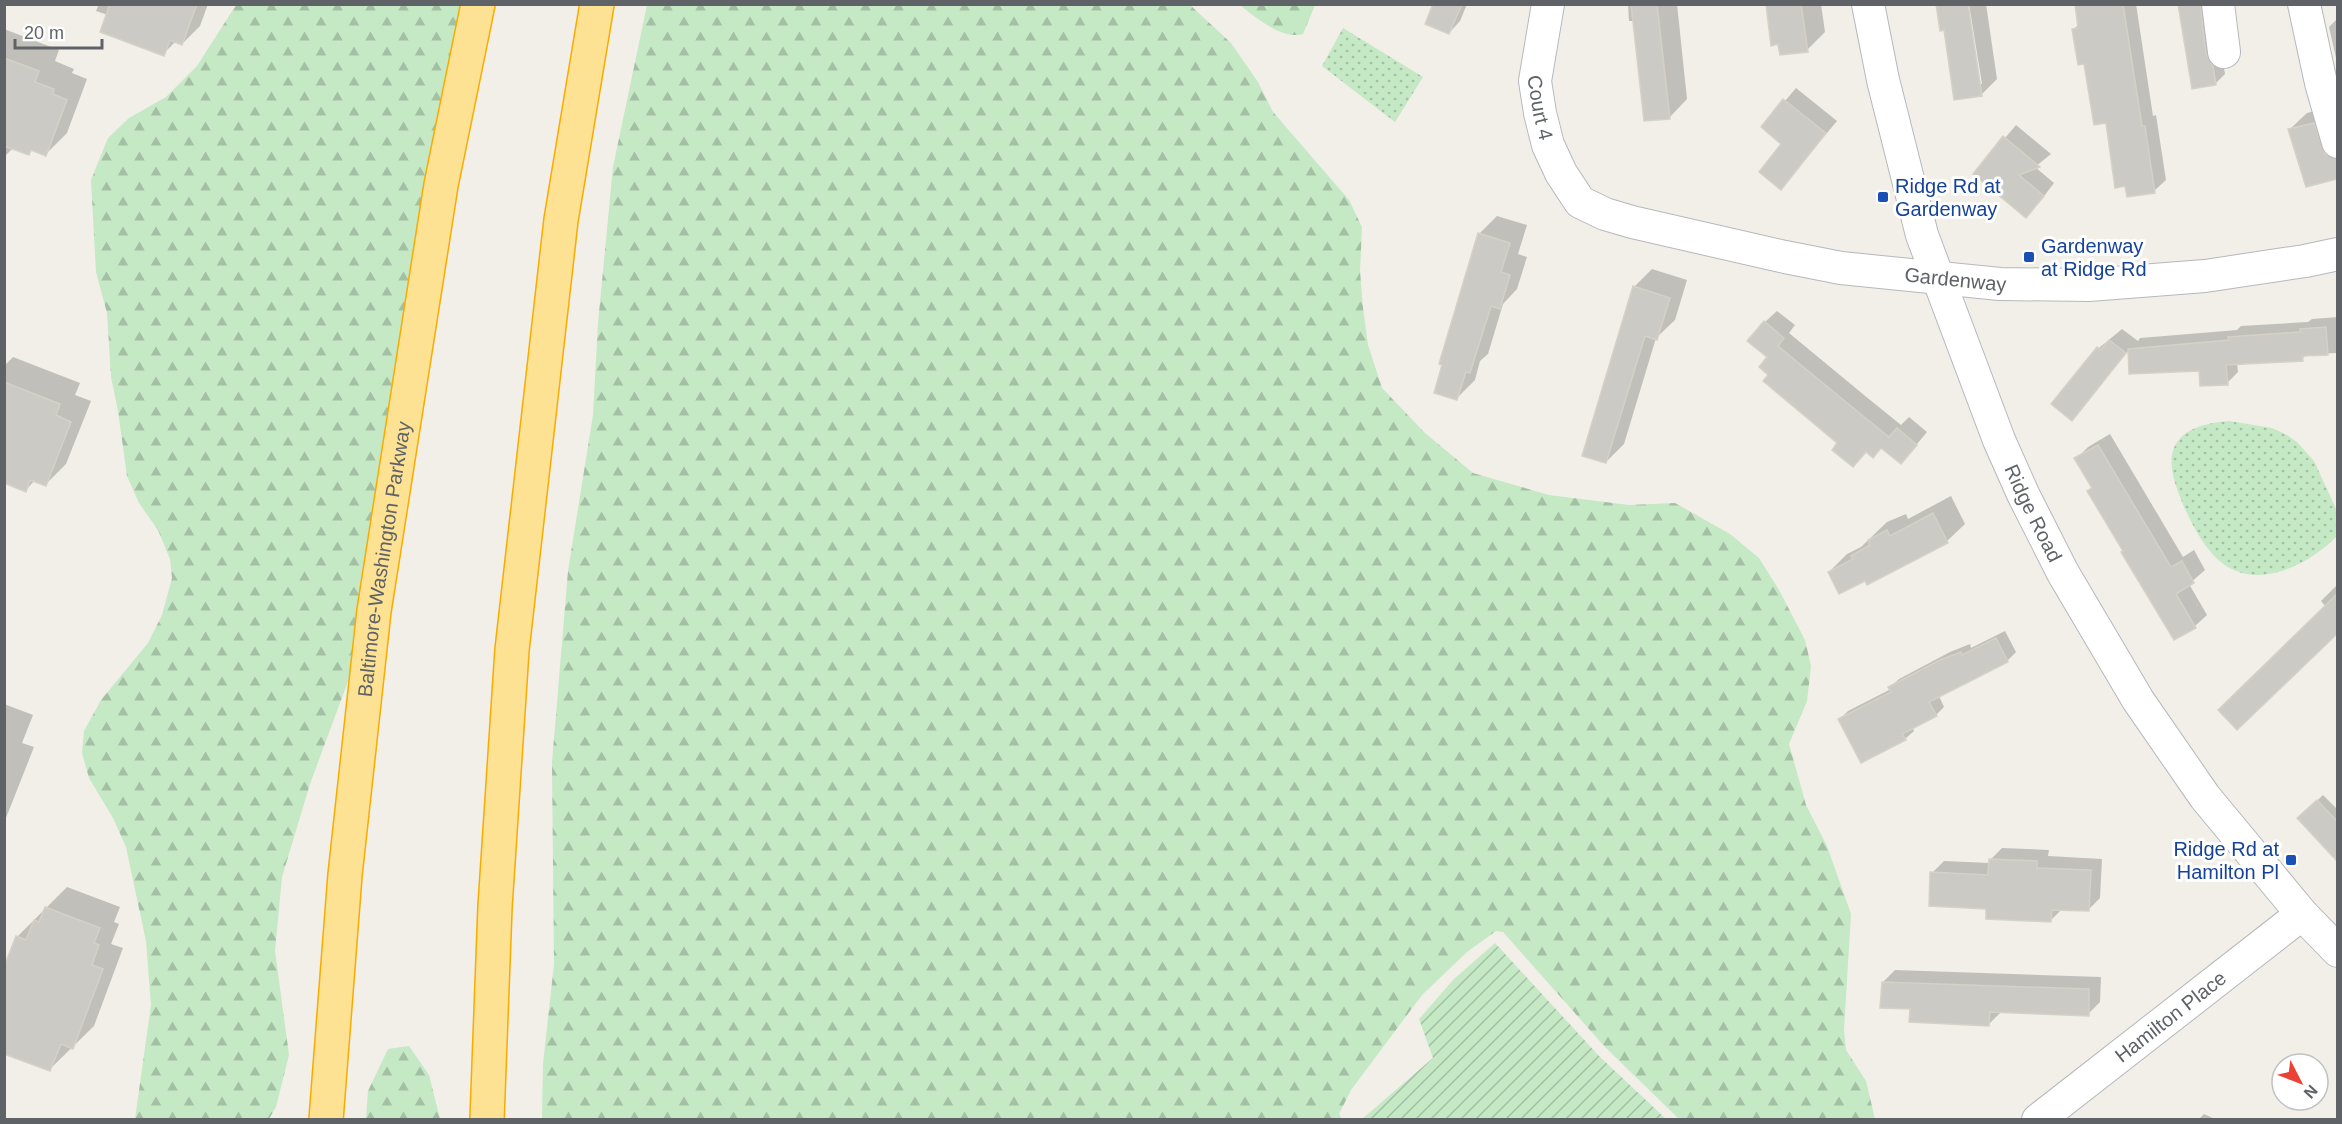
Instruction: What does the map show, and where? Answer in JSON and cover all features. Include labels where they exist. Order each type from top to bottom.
[{"type":"highway","name":"Baltimore-Washington Parkway","points":[[326,1119],[345,875],[374,611],[441,185],[478,4]]},
{"type":"highway","points":[[487,1119],[495,907],[512,650],[561,220],[597,4]]},
{"type":"street","name":"Court 4","points":[[1548,4],[1535,81],[1540,113],[1548,145],[1561,173],[1580,202]]},
{"type":"street","name":"Ridge Road","points":[[1868,4],[1883,80],[1922,235],[1936,277],[1999,440],[2063,573],[2138,700],[2205,797],[2302,914],[2337,951]]},
{"type":"street","points":[[2218,4],[2224,52]]},
{"type":"street","points":[[2304,4],[2321,83],[2337,142]]},
{"type":"street","name":"Gardenway","points":[[1580,202],[1605,214],[1632,222],[1785,257],[1852,269],[2000,284],[2089,285],[2228,274],[2337,254]]},
{"type":"street","name":"Hamilton Place","points":[[2038,1119],[2302,914]]},
{"type":"green space","points":[[1189,4],[1231,43],[1258,82],[1273,112],[1349,200],[1362,227],[1360,271],[1363,308],[1368,345],[1382,388],[1425,433],[1473,473],[1549,495],[1629,505],[1675,503],[1730,534],[1759,558],[1779,590],[1805,640],[1811,666],[1807,701],[1789,744],[1806,805],[1827,846],[1851,914],[1844,1030],[1846,1050],[1866,1081],[1875,1119],[1679,1119],[1605,1047],[1503,932],[1496,931],[1467,952],[1422,995],[1351,1090],[1339,1114],[1342,1119],[542,1119],[543,1064],[554,964],[552,762],[568,571],[593,415],[598,323],[613,167],[647,5]]},
{"type":"green space","points":[[236,5],[478,5],[374,611],[310,784],[282,877],[275,951],[289,1055],[276,1107],[269,1119],[135,1119],[151,1005],[146,941],[126,847],[113,818],[89,778],[82,753],[84,731],[101,700],[148,643],[162,615],[172,578],[170,559],[158,530],[139,503],[127,476],[111,377],[107,313],[96,272],[91,180],[108,138],[129,118],[166,97],[197,66]]},
{"type":"green space","points":[[1240,5],[1315,5],[1303,34],[1295,35],[1270,27]]},
{"type":"green space","points":[[1343,28],[1423,77],[1395,122],[1322,66]]},
{"type":"green space","points":[[2229,421],[2272,428],[2287,435],[2297,442],[2314,461],[2337,511],[2337,536],[2304,562],[2276,573],[2262,575],[2234,570],[2209,550],[2191,521],[2175,483],[2171,461],[2174,448],[2183,435],[2197,427]]},
{"type":"green space","points":[[1495,943],[1599,1056],[1666,1119],[1362,1119],[1433,1058],[1419,1019],[1454,979]]},
{"type":"green space","points":[[409,1046],[429,1075],[440,1119],[366,1119],[368,1091],[388,1049]]},
{"type":"building","points":[[110,4],[197,4],[182,45],[170,40],[164,56],[100,32]]},
{"type":"building","points":[[1433,4],[1462,4],[1449,34],[1425,24]]},
{"type":"building","points":[[1631,4],[1657,4],[1670,119],[1644,121]]},
{"type":"building","points":[[1766,4],[1801,4],[1808,52],[1780,55],[1778,44],[1771,46]]},
{"type":"building","points":[[1936,4],[1968,4],[1982,96],[1954,100],[1944,30],[1940,31]]},
{"type":"building","points":[[2075,4],[2123,4],[2155,193],[2127,197],[2125,186],[2115,188],[2106,123],[2094,125],[2084,64],[2078,65],[2072,29],[2078,28]]},
{"type":"building","points":[[2178,4],[2200,4],[2206,54],[2213,66],[2216,85],[2192,89]]},
{"type":"building","points":[[4,58],[39,71],[35,82],[54,89],[53,94],[67,100],[46,156],[31,150],[29,155],[4,146]]},
{"type":"building","points":[[1783,99],[1826,133],[1781,190],[1759,172],[1781,144],[1761,127]]},
{"type":"building","points":[[2314,123],[2325,154],[2337,159],[2337,179],[2306,187],[2288,129]]},
{"type":"building","points":[[2003,136],[2040,167],[2019,175],[2044,196],[2026,218],[1973,174]]},
{"type":"building","points":[[1478,233],[1510,243],[1501,272],[1510,275],[1500,309],[1491,306],[1470,373],[1466,372],[1457,400],[1434,393],[1442,365],[1439,364]]},
{"type":"building","points":[[1633,286],[1670,298],[1657,340],[1645,336],[1606,463],[1582,456]]},
{"type":"building","points":[[1764,321],[1784,338],[1778,346],[1889,437],[1897,428],[1917,445],[1901,464],[1881,448],[1873,458],[1866,452],[1853,467],[1832,450],[1837,443],[1763,381],[1768,375],[1759,367],[1767,357],[1747,341]]},
{"type":"building","points":[[2326,327],[2328,355],[2302,356],[2303,361],[2226,365],[2228,385],[2200,386],[2199,371],[2129,374],[2128,349],[2229,340],[2228,337],[2300,332],[2300,329]]},
{"type":"building","points":[[2109,340],[2126,353],[2072,421],[2051,404],[2097,347],[2101,350]]},
{"type":"building","points":[[4,382],[60,404],[56,415],[71,422],[46,486],[30,480],[26,492],[4,483]]},
{"type":"building","points":[[2098,445],[2171,567],[2182,561],[2194,583],[2176,594],[2196,628],[2174,640],[2087,491],[2092,488],[2074,458]]},
{"type":"building","points":[[1933,513],[1948,543],[1867,585],[1865,581],[1839,594],[1828,572],[1853,559],[1851,556],[1870,545],[1868,540],[1887,530],[1890,536]]},
{"type":"building","points":[[2337,594],[2337,634],[2237,730],[2218,710]]},
{"type":"building","points":[[1996,638],[2008,662],[1929,702],[1937,716],[1902,734],[1906,740],[1861,763],[1838,719],[1891,692],[1888,687],[1940,660],[1961,652],[1962,655]]},
{"type":"building","points":[[2317,800],[2337,821],[2337,861],[2297,818]]},
{"type":"building","points":[[1989,859],[2037,861],[2037,868],[2091,870],[2089,911],[2052,910],[2051,922],[1986,919],[1986,909],[1929,906],[1930,872],[1988,875]]},
{"type":"building","points":[[45,907],[100,928],[94,943],[99,945],[92,965],[103,969],[73,1049],[61,1044],[50,1071],[4,1054],[4,967],[16,936],[26,940],[34,920],[39,922]]},
{"type":"building","points":[[1882,982],[2089,989],[2089,1016],[1990,1012],[1989,1026],[1909,1022],[1910,1009],[1880,1008]]},
{"type":"place","name":"Ridge Rd at Gardenway","points":[[1883,197]]},
{"type":"place","name":"Gardenway at Ridge Rd","points":[[2029,257]]},
{"type":"place","name":"Ridge Rd at Hamilton Pl","points":[[2291,860]]}]
